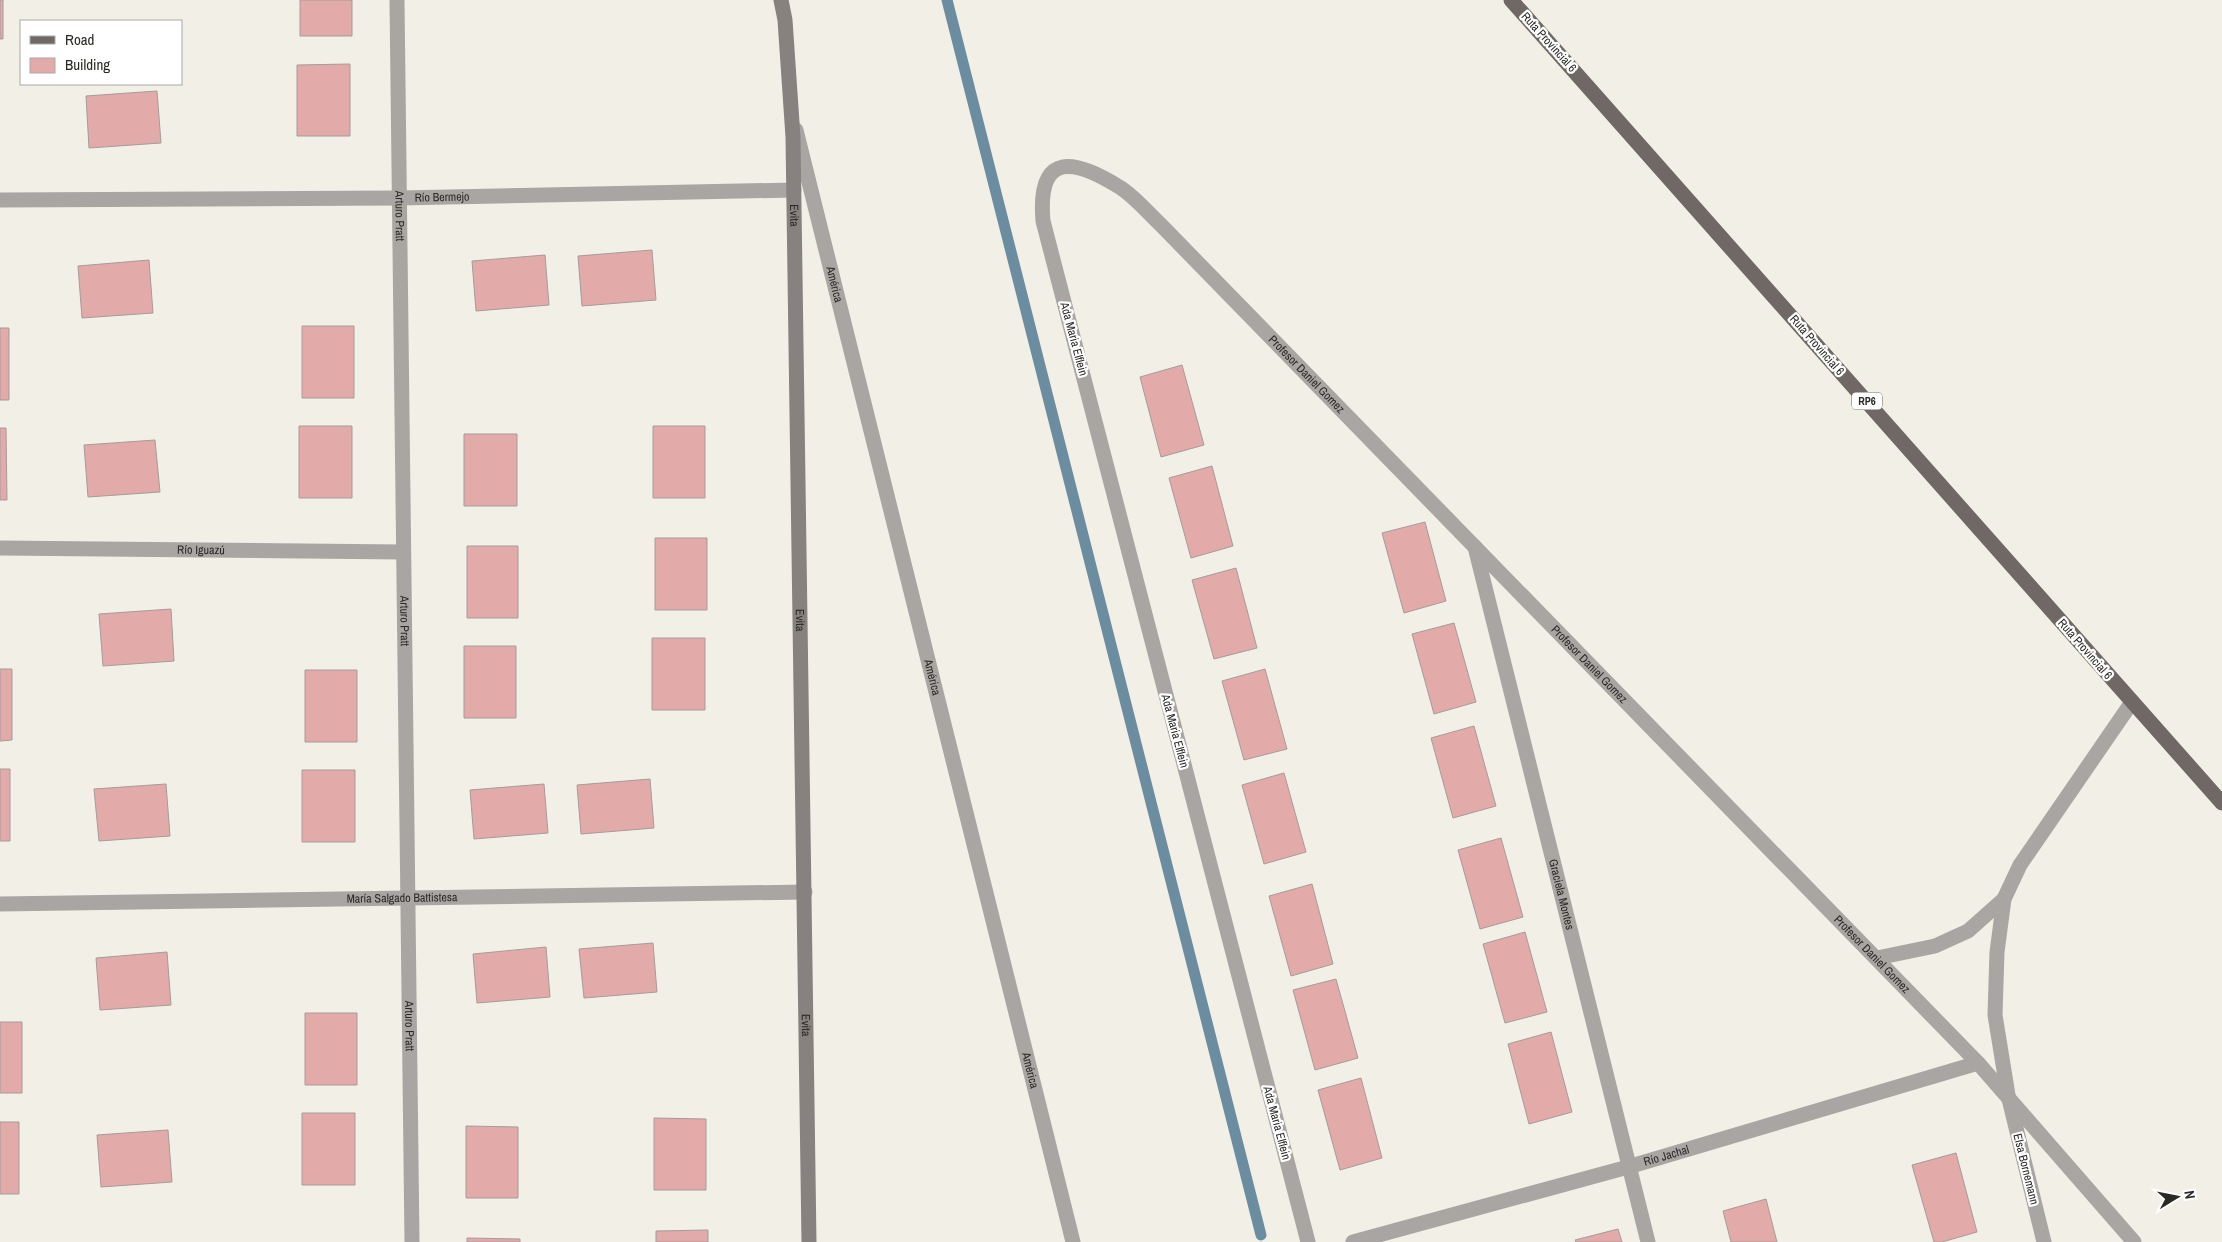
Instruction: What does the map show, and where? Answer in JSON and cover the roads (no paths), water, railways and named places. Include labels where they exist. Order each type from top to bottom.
[{"type":"main road","name":"Ruta Provincial 6","points":[[1511,0],[2222,803]]},
{"type":"street","name":"Arturo Pratt","points":[[397,0],[412,1242]]},
{"type":"street","name":"Evita","points":[[781,0],[785,20],[792,113],[794,190],[809,1242]]},
{"type":"street","name":"América","points":[[792,113],[1073,1242]]},
{"type":"street","name":"Profesor Daniel Gomez","points":[[1043,220],[1041,197],[1048,174],[1058,168],[1079,168],[1122,189],[1161,225],[1978,1063],[2008,1095],[2134,1242]]},
{"type":"street","name":"Río Bermejo","points":[[0,200],[398,198],[794,190]]},
{"type":"street","name":"Ada Maria Elflein","points":[[1043,220],[1308,1242]]},
{"type":"street","name":"Graciela Montes","points":[[1475,545],[1648,1242]]},
{"type":"street","name":"Río Iguazú","points":[[0,548],[403,552]]},
{"type":"street","points":[[1877,958],[1935,946],[1968,931],[2004,899],[2020,865],[2132,702]]},
{"type":"street","name":"María Salgado Battistesa","points":[[0,904],[805,892]]},
{"type":"street","name":"Elsa Bornemann","points":[[2004,899],[1997,952],[1995,1015],[2008,1095],[2044,1242]]},
{"type":"street","name":"Río Jachal","points":[[1353,1242],[1628,1167],[1978,1063]]},
{"type":"waterway","points":[[947,0],[1261,1235]]}]
